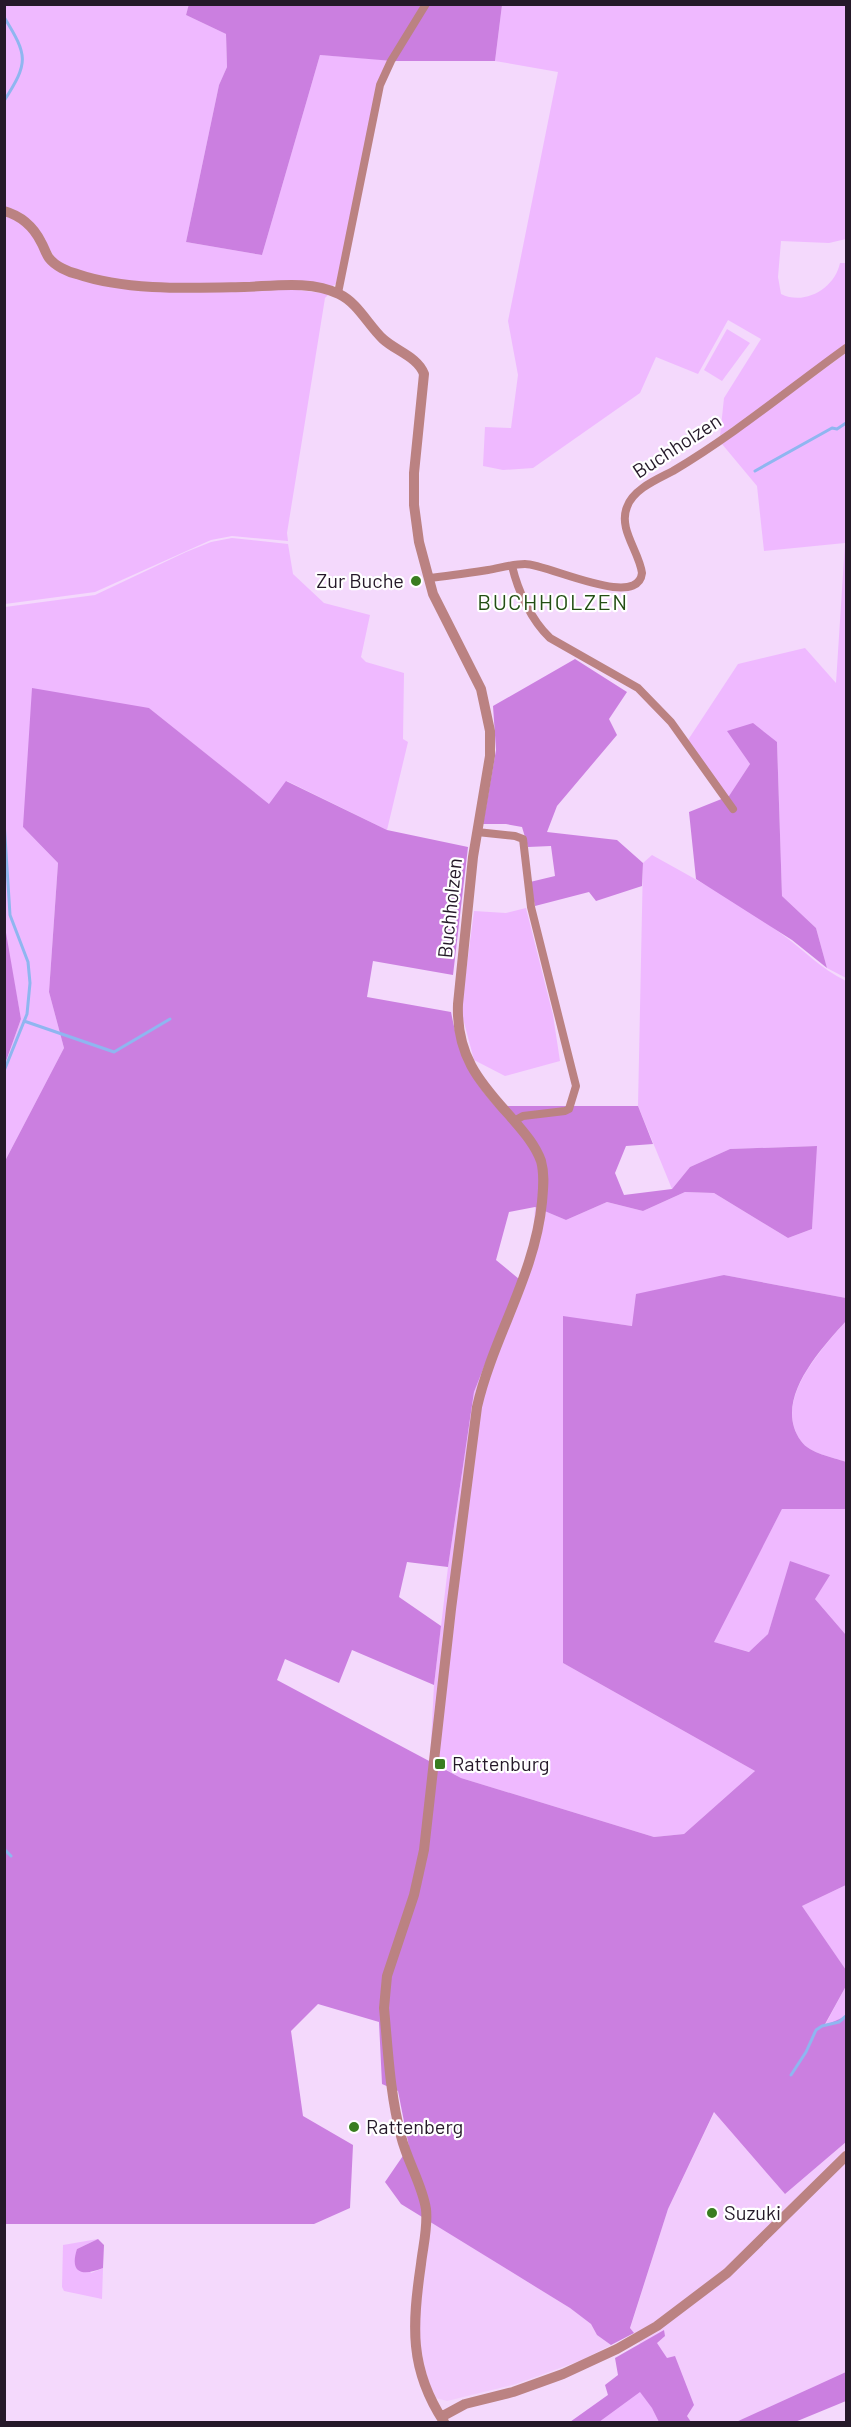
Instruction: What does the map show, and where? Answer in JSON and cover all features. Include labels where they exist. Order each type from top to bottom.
[{"type":"street","points":[[4,211],[20,216],[28,223],[41,240],[49,258],[56,264],[74,274],[99,281],[199,288],[304,286],[338,293],[380,85],[391,61],[426,4]]},
{"type":"street","name":"Buchholzen","points":[[338,293],[349,300],[385,341],[416,362],[424,374],[416,441],[414,505],[419,542],[437,605],[478,683],[489,720],[490,756],[466,916],[457,1019],[461,1048],[492,1095],[532,1143],[543,1169],[539,1229],[531,1259],[485,1378],[477,1407],[451,1609],[424,1850],[414,1895],[392,1960],[385,1992],[384,2008],[397,2119],[407,2157],[421,2190],[426,2218],[415,2315],[415,2351],[429,2398],[442,2420]]},
{"type":"street","name":"Buchholzen","points":[[429,578],[530,565],[609,586],[628,588],[635,586],[641,580],[642,573],[625,524],[625,511],[631,499],[641,490],[705,452],[846,348]]},
{"type":"street","points":[[512,566],[521,595],[543,631],[550,638],[638,688],[671,722],[733,810]]},
{"type":"street","points":[[477,832],[523,839],[531,907],[576,1086],[569,1109],[566,1111],[523,1116],[514,1121]]},
{"type":"street","points":[[442,2420],[465,2404],[513,2392],[570,2371],[657,2326],[727,2273],[846,2156]]},
{"type":"shaded area","points":[[189,4],[502,5],[495,61],[393,61],[320,55],[262,255],[186,242],[219,85],[227,67],[226,34],[186,15]]},
{"type":"shaded area","points":[[5,5],[189,5],[186,15],[226,34],[227,67],[219,85],[186,242],[262,255],[320,55],[389,60],[336,284],[331,287],[143,283],[97,278],[57,262],[44,239],[5,209]]},
{"type":"shaded area","points":[[502,5],[846,5],[846,239],[829,243],[781,241],[778,277],[781,294],[800,298],[825,287],[837,272],[840,263],[846,263],[846,346],[720,436],[724,398],[761,339],[728,320],[698,374],[656,357],[640,393],[533,468],[503,470],[483,466],[485,427],[511,428],[518,375],[508,321],[558,72],[495,61]]},
{"type":"shaded area","points":[[5,213],[27,225],[47,259],[99,283],[284,288],[329,294],[325,298],[287,533],[288,541],[232,536],[211,540],[95,592],[5,604]]},
{"type":"shaded area","points":[[727,329],[750,343],[722,381],[704,370]]},
{"type":"shaded area","points":[[846,353],[846,978],[827,968],[816,928],[782,896],[777,742],[728,731],[750,764],[729,796],[726,797],[686,743],[738,664],[805,648],[836,683],[845,543],[764,551],[757,486],[722,444]]},
{"type":"shaded area","points":[[232,538],[288,544],[293,574],[324,603],[370,615],[361,657],[366,662],[404,673],[403,739],[408,742],[387,830],[287,781],[270,805],[149,708],[23,827],[58,863],[49,992],[64,1048],[5,1161],[5,1064],[21,1019],[4,927],[5,607],[95,595],[186,552],[211,542]]},
{"type":"shaded area","points":[[575,659],[627,692],[609,719],[617,735],[557,806],[547,832],[617,840],[643,863],[642,886],[596,901],[589,892],[535,906],[530,882],[555,876],[551,846],[528,847],[522,827],[483,824],[496,750],[493,706]]},
{"type":"shaded area","points":[[32,688],[149,708],[269,804],[286,781],[387,830],[468,847],[453,975],[373,961],[367,997],[451,1012],[457,1039],[471,1073],[495,1106],[638,1106],[653,1144],[626,1146],[615,1173],[624,1195],[672,1189],[690,1167],[730,1149],[817,1146],[812,1229],[788,1238],[714,1193],[685,1192],[643,1211],[607,1202],[566,1220],[535,1207],[509,1212],[496,1260],[519,1279],[474,1392],[448,1567],[407,1562],[399,1597],[441,1626],[434,1685],[352,1650],[339,1683],[285,1659],[277,1680],[461,1778],[654,1837],[684,1834],[755,1771],[563,1663],[563,1316],[632,1326],[636,1294],[724,1275],[846,1298],[846,1321],[824,1346],[803,1377],[792,1409],[794,1426],[805,1445],[816,1452],[846,1462],[846,1509],[782,1509],[714,1642],[749,1652],[768,1634],[790,1561],[830,1575],[815,1599],[846,1635],[846,1885],[802,1906],[846,1970],[846,1986],[824,2026],[846,2016],[846,2142],[785,2194],[714,2112],[668,2209],[630,2328],[634,2333],[611,2345],[597,2335],[591,2324],[570,2308],[401,2204],[385,2182],[409,2147],[398,2091],[382,2084],[379,2022],[318,2004],[291,2031],[303,2116],[353,2145],[350,2208],[314,2224],[5,2224],[5,1161],[64,1048],[49,992],[58,863],[23,827]]},
{"type":"shaded area","points":[[753,723],[777,742],[782,896],[816,928],[827,968],[792,940],[696,879],[689,812],[729,796],[750,764],[727,731]]},
{"type":"shaded area","points":[[652,855],[752,914],[846,981],[846,1298],[724,1275],[633,1326],[563,1317],[563,1663],[755,1771],[684,1834],[654,1837],[461,1778],[430,1760],[434,1685],[448,1567],[474,1392],[533,1241],[535,1207],[566,1220],[607,1202],[643,1211],[685,1192],[714,1193],[788,1238],[812,1229],[816,1146],[730,1149],[690,1167],[672,1189],[638,1106],[643,863]]},
{"type":"shaded area","points":[[526,908],[553,1015],[560,1061],[505,1076],[474,1060],[461,1011],[474,911],[506,913]]},
{"type":"shaded area","points":[[5,927],[21,1019],[4,1064]]},
{"type":"shaded area","points":[[846,1321],[846,1462],[816,1452],[805,1445],[794,1426],[792,1409],[803,1377],[824,1346]]},
{"type":"shaded area","points":[[782,1509],[846,1509],[846,1635],[815,1599],[791,1561],[768,1634],[750,1652],[713,1642]]},
{"type":"shaded area","points":[[846,1885],[846,1970],[802,1906]]},
{"type":"shaded area","points":[[846,1986],[846,2016],[824,2027]]},
{"type":"shaded area","points":[[715,2111],[785,2194],[846,2142],[846,2372],[736,2422],[691,2422],[630,2329],[668,2209]]},
{"type":"shaded area","points":[[431,2222],[570,2308],[591,2324],[597,2335],[611,2345],[582,2360],[516,2384],[447,2401],[436,2398],[428,2381],[419,2340],[419,2315]]},
{"type":"shaded area","points":[[98,2239],[77,2249],[91,2273],[103,2268],[102,2299],[64,2291],[62,2287],[63,2245]]},
{"type":"shaded area","points":[[98,2239],[104,2245],[103,2268],[89,2272],[80,2271],[75,2264],[77,2249]]},
{"type":"shaded area","points":[[664,2330],[665,2336],[657,2343],[667,2358],[675,2356],[694,2405],[687,2416],[691,2422],[659,2422],[640,2392],[599,2422],[570,2422],[608,2395],[605,2385],[618,2375],[615,2358]]},
{"type":"shaded area","points":[[640,2372],[675,2422],[570,2422]]},
{"type":"shaded area","points":[[846,2372],[846,2401],[795,2422],[736,2422]]},
{"type":"waterway","points":[[4,17],[18,41],[22,59],[18,77],[4,101]]},
{"type":"waterway","points":[[755,471],[832,428],[837,429],[846,423]]},
{"type":"waterway","points":[[4,821],[10,915],[28,962],[30,983],[27,1014],[4,1071]]},
{"type":"waterway","points":[[24,1021],[114,1052],[170,1019]]},
{"type":"waterway","points":[[4,1849],[11,1856]]},
{"type":"waterway","points":[[791,2075],[806,2052],[816,2030],[822,2026],[839,2022],[846,2016]]},
{"type":"place","name":"Zur Buche","points":[[416,581]]},
{"type":"place","name":"Rattenburg","points":[[440,1764]]},
{"type":"place","name":"Rattenberg","points":[[354,2127]]},
{"type":"place","name":"Suzuki","points":[[712,2213]]},
{"type":"district","name":"BUCHHOLZEN","points":[[553,602]]}]
